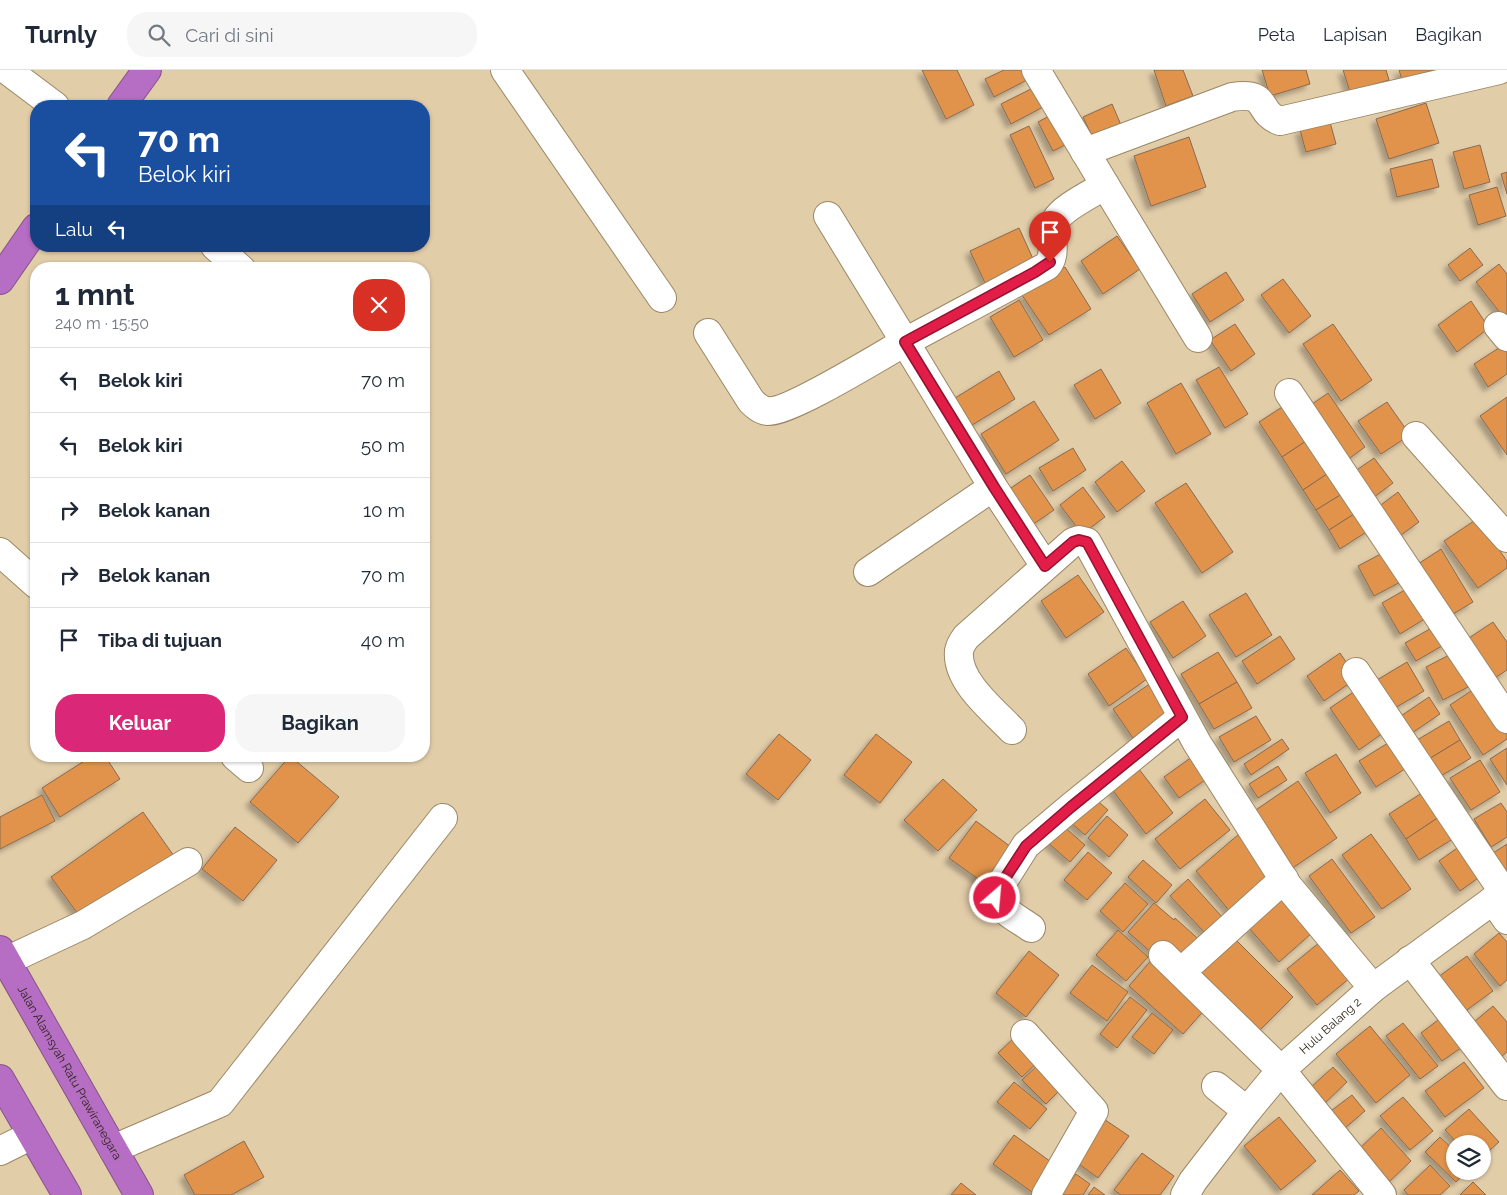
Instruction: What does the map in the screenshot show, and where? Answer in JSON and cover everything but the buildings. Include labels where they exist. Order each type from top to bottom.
[{"type":"highway","points":[[125,100],[146,70]]},
{"type":"highway","points":[[0,280],[30,237]]},
{"type":"highway","name":"Jalan Alamsyah Ratu Prawiranegara","points":[[3,956],[139,1195]]},
{"type":"highway","points":[[0,1079],[67,1195]]},
{"type":"street","points":[[7,70],[47,100]]},
{"type":"street","points":[[505,70],[662,298]]},
{"type":"street","points":[[1036,70],[1198,338]]},
{"type":"street","points":[[1085,152],[1232,97],[1248,95],[1256,98],[1270,116],[1280,121],[1500,70]]},
{"type":"street","points":[[708,332],[751,401],[757,407],[766,411],[793,405],[1047,266],[1053,256],[1054,225],[1056,220],[1069,208],[1105,186]]},
{"type":"street","points":[[828,216],[994,487],[1045,566]]},
{"type":"street","points":[[222,252],[233,262]]},
{"type":"street","points":[[1289,393],[1507,718]]},
{"type":"street","points":[[1416,436],[1507,538]]},
{"type":"street","points":[[868,572],[994,487]]},
{"type":"street","points":[[1012,730],[970,686],[959,661],[959,648],[966,637],[1073,542],[1079,540],[1087,542],[1196,743],[1284,879],[1373,988]]},
{"type":"street","points":[[0,552],[30,579]]},
{"type":"street","points":[[1356,672],[1503,901]]},
{"type":"street","points":[[1031,928],[1006,910],[995,898],[1000,886],[1026,846],[1182,717]]},
{"type":"street","points":[[113,1150],[220,1103],[443,818]]},
{"type":"street","points":[[3,956],[83,925],[188,862]]},
{"type":"street","points":[[1284,879],[1172,964],[1281,1070],[1382,1195]]},
{"type":"street","name":"Hulu Balang 2","points":[[1185,1195],[1193,1181],[1247,1110],[1281,1070],[1373,988],[1410,960],[1503,901]]},
{"type":"street","points":[[1410,960],[1507,1086]]},
{"type":"street","points":[[1025,1034],[1094,1111],[1046,1195]]},
{"type":"street","points":[[1216,1086],[1247,1110]]},
{"type":"street","points":[[0,1151],[32,1135]]},
{"type":"route","points":[[995,898],[1000,886],[1026,846],[1182,717],[1087,542],[1079,540],[1073,542],[1045,566],[905,342],[1047,266],[1050,262]]}]
